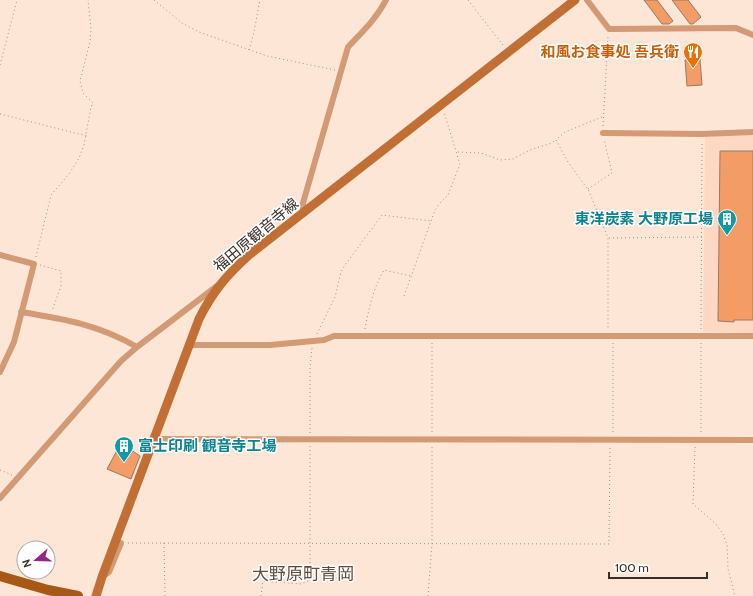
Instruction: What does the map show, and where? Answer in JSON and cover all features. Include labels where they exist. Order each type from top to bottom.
[{"type":"main road","name":"福田原観音寺線","points":[[96,596],[189,345],[206,304],[221,282],[249,255],[575,0]]},
{"type":"main road","points":[[0,576],[48,590],[78,596]]},
{"type":"street","points":[[304,213],[303,203],[348,47],[380,11],[386,0]]},
{"type":"street","points":[[587,0],[609,29],[736,28],[753,35]]},
{"type":"street","points":[[603,133],[702,134],[753,132]]},
{"type":"street","points":[[0,255],[34,264],[14,342],[0,372]]},
{"type":"street","points":[[0,498],[121,361],[221,282]]},
{"type":"street","points":[[22,312],[95,327],[137,347]]},
{"type":"street","points":[[189,345],[270,345],[324,340],[334,336],[753,336]]},
{"type":"street","points":[[154,439],[753,440]]},
{"type":"street","points":[[102,577],[109,572],[121,543]]},
{"type":"path","points":[[0,65],[17,0]]},
{"type":"path","points":[[50,317],[61,286],[61,271],[34,264],[51,194],[69,174],[79,158],[86,136],[93,103],[83,93],[80,81],[90,42],[91,28],[88,0]]},
{"type":"path","points":[[154,0],[182,23],[199,32],[268,56],[341,71]]},
{"type":"path","points":[[249,50],[260,0]]},
{"type":"path","points":[[468,0],[508,52]]},
{"type":"path","points":[[588,189],[612,173],[603,133],[602,117],[609,29]]},
{"type":"path","points":[[404,296],[431,221],[439,204],[448,195],[460,164],[446,119],[443,104]]},
{"type":"path","points":[[0,114],[86,136]]},
{"type":"path","points":[[457,152],[481,153],[500,160],[513,159],[530,150],[552,143],[565,132],[602,117]]},
{"type":"path","points":[[702,134],[701,336],[698,440],[693,504],[716,524],[723,534],[727,545],[728,569],[735,596]]},
{"type":"path","points":[[121,543],[609,544],[611,440],[608,238],[588,189],[568,162],[556,140]]},
{"type":"path","points":[[261,596],[263,581],[301,584],[310,580],[310,368],[313,341],[335,297],[344,265],[382,215],[431,221]]},
{"type":"path","points":[[608,238],[702,237]]},
{"type":"path","points":[[364,336],[371,298],[378,280],[384,270],[411,276]]},
{"type":"path","points":[[428,596],[432,543],[432,336]]},
{"type":"path","points":[[0,470],[18,478]]},
{"type":"path","points":[[164,543],[165,596]]},
{"type":"shaded area","points":[[753,134],[753,333],[703,332],[705,137]]},
{"type":"building","points":[[644,0],[657,0],[673,21],[669,24],[662,24]]},
{"type":"building","points":[[672,0],[688,0],[701,17],[693,24],[690,24]]},
{"type":"building","name":"和風お食事処 吾兵衛","points":[[700,59],[702,85],[687,86],[685,60]]},
{"type":"building","points":[[720,151],[753,151],[753,320],[734,320],[734,322],[718,321]]},
{"type":"building","name":"富士印刷 観音寺工場","points":[[121,443],[140,456],[131,479],[107,469]]},
{"type":"place","name":"和風お食事処 吾兵衛","points":[[693,69]]},
{"type":"place","name":"東洋炭素 大野原工場","points":[[727,236]]},
{"type":"place","name":"富士印刷 観音寺工場","points":[[124,463]]},
{"type":"district","name":"大野原町青岡","points":[[303,574]]}]
